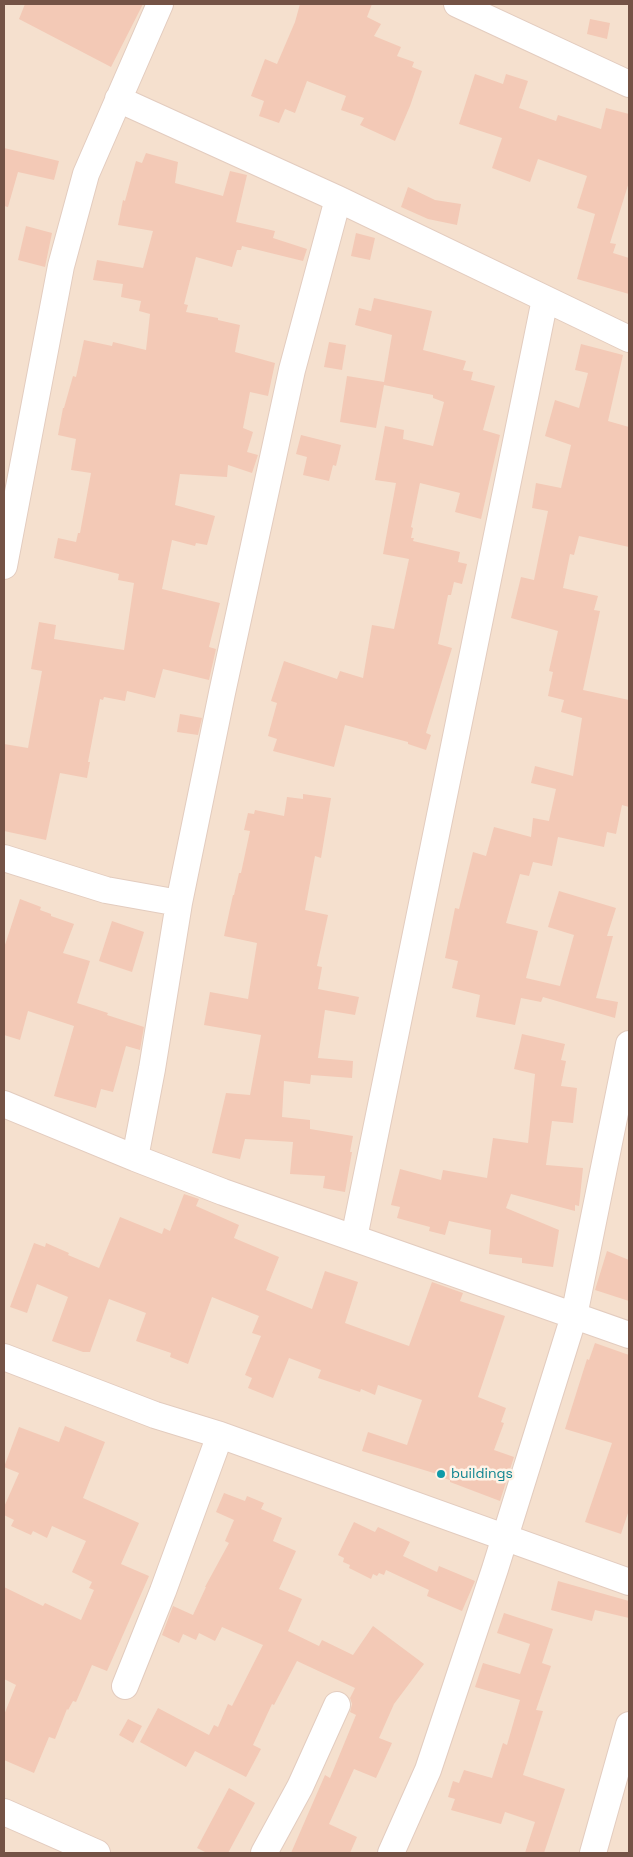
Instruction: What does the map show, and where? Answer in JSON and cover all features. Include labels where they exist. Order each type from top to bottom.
[{"type":"street","points":[[4,566],[61,266],[86,174],[160,4]]},
{"type":"street","points":[[458,4],[629,84]]},
{"type":"street","points":[[118,99],[338,199],[629,339]]},
{"type":"street","points":[[134,1158],[152,1068],[179,903],[224,683],[292,370],[338,199]]},
{"type":"street","points":[[354,1238],[545,299]]},
{"type":"street","points":[[4,858],[106,890],[179,903]]},
{"type":"street","points":[[391,1853],[428,1770],[505,1536],[574,1316],[624,1097],[629,1044]]},
{"type":"street","points":[[4,1104],[134,1158],[223,1192],[629,1335]]},
{"type":"street","points":[[4,1357],[155,1415],[220,1434],[629,1582]]},
{"type":"street","points":[[125,1686],[163,1591],[220,1434]]},
{"type":"street","points":[[264,1853],[300,1787],[337,1704]]},
{"type":"street","points":[[593,1853],[629,1725]]},
{"type":"street","points":[[4,1812],[98,1853]]},
{"type":"shaded area","points":[[4,4],[629,4],[629,1853],[4,1853]]},
{"type":"building","points":[[25,4],[143,4],[111,67],[19,19]]},
{"type":"building","points":[[300,4],[372,4],[367,17],[381,24],[374,36],[401,47],[397,56],[414,62],[412,67],[422,71],[395,141],[360,125],[364,118],[341,110],[346,96],[307,81],[295,113],[285,109],[279,123],[259,116],[264,101],[251,96],[265,59],[277,64],[295,22]]},
{"type":"building","points":[[590,19],[610,23],[607,39],[587,34]]},
{"type":"building","points":[[475,74],[503,84],[506,74],[528,81],[519,108],[556,121],[558,115],[601,129],[606,108],[629,114],[629,182],[610,243],[616,244],[613,253],[629,258],[629,294],[577,279],[595,214],[577,208],[587,176],[538,159],[530,182],[492,168],[502,138],[459,124]]},
{"type":"building","points":[[4,148],[59,161],[54,180],[18,172],[8,207],[4,206]]},
{"type":"building","points":[[146,153],[178,162],[175,183],[223,196],[230,171],[247,175],[236,222],[275,231],[273,238],[307,249],[303,261],[242,246],[241,250],[237,250],[232,267],[196,257],[184,304],[188,305],[186,312],[218,318],[218,320],[240,325],[235,352],[275,363],[268,396],[250,392],[243,428],[253,432],[247,452],[258,455],[252,473],[228,465],[227,477],[180,474],[175,505],[215,516],[207,545],[196,543],[195,546],[172,540],[162,589],[220,603],[209,647],[216,649],[209,680],[163,669],[155,698],[127,691],[125,701],[104,697],[103,700],[100,699],[88,762],[90,762],[87,778],[60,773],[46,840],[4,831],[4,744],[28,748],[42,671],[31,669],[39,622],[56,625],[54,639],[124,650],[134,583],[118,580],[119,574],[54,558],[58,538],[76,542],[78,533],[80,533],[91,473],[71,470],[76,439],[58,435],[63,408],[73,376],[76,377],[84,340],[112,346],[113,342],[146,350],[150,314],[139,311],[141,301],[121,297],[123,284],[93,280],[97,260],[143,268],[153,231],[118,225],[123,200],[125,201],[136,161],[142,163]]},
{"type":"building","points":[[408,187],[435,200],[461,204],[457,225],[428,219],[401,207]]},
{"type":"building","points":[[26,226],[52,233],[45,267],[18,260]]},
{"type":"building","points":[[356,233],[375,238],[370,260],[351,256]]},
{"type":"building","points":[[374,298],[432,311],[423,350],[466,361],[463,370],[473,372],[471,380],[495,386],[483,430],[500,435],[481,519],[455,512],[460,493],[420,483],[411,527],[413,528],[411,538],[414,538],[413,541],[460,552],[458,562],[467,564],[462,584],[454,582],[451,595],[448,595],[438,644],[452,648],[426,733],[431,735],[426,750],[408,744],[408,742],[345,725],[334,767],[273,751],[277,739],[268,736],[277,703],[271,701],[284,661],[337,679],[340,671],[363,678],[372,625],[394,629],[409,559],[383,554],[396,483],[375,480],[385,426],[404,430],[403,439],[433,446],[444,402],[433,398],[433,395],[384,385],[376,428],[340,422],[347,376],[384,382],[392,335],[355,325],[359,308],[371,311]]},
{"type":"building","points":[[329,342],[346,345],[342,370],[324,367]]},
{"type":"building","points":[[581,344],[623,355],[608,421],[629,427],[629,547],[579,536],[574,555],[570,554],[563,588],[598,596],[594,610],[600,611],[583,690],[629,700],[629,807],[622,805],[616,834],[607,832],[604,847],[558,837],[552,866],[533,862],[529,876],[520,874],[506,923],[538,931],[526,978],[560,986],[574,935],[548,927],[559,891],[616,908],[607,936],[613,936],[596,998],[618,1002],[615,1018],[543,997],[541,1002],[521,998],[515,1025],[476,1017],[480,995],[452,988],[458,961],[445,958],[455,908],[459,909],[473,852],[486,856],[494,827],[531,837],[533,818],[549,821],[556,789],[531,783],[535,766],[573,776],[582,718],[561,712],[564,700],[548,696],[553,672],[549,671],[558,631],[511,618],[521,577],[534,580],[548,511],[532,508],[536,483],[561,488],[571,445],[545,436],[555,400],[579,408],[588,373],[575,370]]},
{"type":"building","points":[[301,435],[341,445],[336,466],[333,465],[329,481],[303,475],[307,457],[296,454]]},
{"type":"building","points":[[180,714],[202,718],[198,735],[177,732]]},
{"type":"building","points":[[303,794],[331,798],[321,858],[315,856],[305,910],[328,915],[317,966],[322,967],[318,989],[359,997],[355,1015],[325,1010],[318,1058],[353,1061],[352,1078],[311,1075],[310,1084],[284,1081],[282,1117],[310,1120],[310,1129],[353,1136],[345,1192],[323,1188],[325,1176],[290,1174],[293,1142],[245,1139],[240,1159],[212,1153],[226,1093],[250,1095],[261,1035],[204,1025],[210,992],[248,999],[257,943],[224,936],[250,831],[244,830],[248,813],[254,814],[255,810],[284,816],[287,797],[303,799]]},
{"type":"building","points":[[20,899],[41,907],[40,910],[51,914],[51,916],[74,924],[63,953],[90,961],[77,1003],[144,1027],[140,1050],[126,1046],[113,1092],[101,1089],[96,1108],[54,1096],[74,1026],[28,1011],[20,1040],[4,1035],[4,948]]},
{"type":"building","points":[[112,921],[144,932],[132,972],[99,961]]},
{"type":"building","points":[[522,1034],[565,1044],[561,1060],[566,1061],[561,1086],[577,1088],[573,1123],[552,1121],[546,1165],[583,1168],[579,1206],[575,1205],[575,1211],[511,1194],[506,1208],[559,1230],[553,1267],[522,1263],[522,1258],[489,1254],[491,1230],[449,1221],[445,1235],[429,1231],[430,1227],[397,1218],[400,1207],[391,1205],[400,1169],[441,1180],[443,1170],[487,1178],[493,1138],[528,1143],[535,1074],[514,1069]]},
{"type":"building","points":[[184,1194],[199,1199],[196,1206],[239,1225],[234,1238],[279,1257],[266,1290],[312,1309],[325,1271],[358,1282],[345,1323],[409,1346],[432,1282],[463,1293],[460,1301],[505,1316],[478,1397],[506,1408],[501,1422],[504,1423],[494,1450],[514,1457],[500,1501],[436,1476],[437,1474],[362,1451],[368,1432],[407,1445],[422,1400],[378,1385],[375,1395],[361,1389],[360,1392],[318,1378],[321,1370],[289,1358],[273,1398],[248,1388],[252,1378],[245,1375],[261,1336],[252,1333],[259,1316],[212,1297],[188,1364],[170,1357],[171,1353],[136,1341],[146,1313],[109,1299],[90,1352],[83,1352],[52,1341],[68,1297],[37,1284],[27,1313],[10,1307],[34,1243],[45,1247],[46,1243],[99,1268],[120,1217],[162,1234],[164,1228],[170,1231]]},
{"type":"building","points":[[607,1251],[629,1260],[629,1301],[595,1290]]},
{"type":"building","points":[[595,1343],[629,1355],[629,1510],[621,1534],[585,1522],[612,1443],[565,1429],[587,1359],[589,1360]]},
{"type":"building","points":[[65,1426],[105,1442],[83,1498],[139,1523],[121,1564],[149,1576],[107,1671],[92,1665],[76,1702],[73,1701],[67,1709],[55,1739],[49,1737],[34,1773],[4,1760],[4,1715],[16,1685],[4,1679],[4,1587],[43,1606],[45,1603],[81,1620],[94,1590],[89,1588],[92,1582],[72,1572],[86,1541],[52,1526],[47,1538],[33,1531],[31,1535],[11,1526],[14,1520],[4,1515],[4,1507],[19,1473],[4,1467],[19,1427],[59,1442]]},
{"type":"building","points":[[224,1493],[245,1501],[247,1496],[264,1503],[261,1509],[282,1518],[273,1541],[296,1551],[279,1589],[302,1599],[288,1631],[319,1646],[322,1640],[353,1655],[373,1626],[424,1664],[394,1704],[379,1738],[392,1743],[376,1778],[354,1769],[329,1824],[357,1837],[350,1853],[291,1853],[325,1775],[330,1778],[356,1715],[350,1712],[352,1704],[350,1698],[355,1688],[297,1661],[274,1705],[272,1704],[253,1745],[261,1749],[246,1777],[195,1751],[186,1767],[140,1742],[158,1708],[209,1735],[214,1725],[218,1727],[228,1704],[232,1706],[263,1645],[222,1627],[215,1641],[199,1633],[196,1640],[183,1634],[179,1643],[162,1635],[173,1606],[193,1615],[205,1587],[229,1543],[225,1541],[234,1520],[216,1512]]},
{"type":"building","points":[[354,1522],[375,1532],[378,1527],[410,1542],[403,1556],[437,1572],[439,1566],[475,1581],[462,1611],[427,1596],[429,1590],[386,1570],[384,1575],[379,1573],[377,1576],[373,1574],[371,1579],[349,1568],[350,1565],[343,1562],[344,1558],[338,1555]]},
{"type":"building","points":[[558,1581],[629,1601],[629,1618],[595,1610],[592,1621],[551,1610]]},
{"type":"building","points":[[504,1613],[553,1629],[542,1663],[551,1666],[536,1710],[543,1711],[523,1775],[565,1789],[544,1853],[525,1853],[535,1822],[505,1812],[501,1824],[451,1810],[455,1799],[448,1797],[453,1781],[459,1783],[464,1770],[492,1778],[503,1743],[507,1745],[520,1700],[475,1687],[483,1663],[520,1674],[530,1644],[497,1633]]},
{"type":"building","points":[[128,1719],[142,1726],[133,1743],[119,1735]]},
{"type":"building","points":[[229,1788],[255,1803],[228,1853],[207,1853],[197,1848]]},
{"type":"place","name":"buildings","points":[[441,1474]]}]
